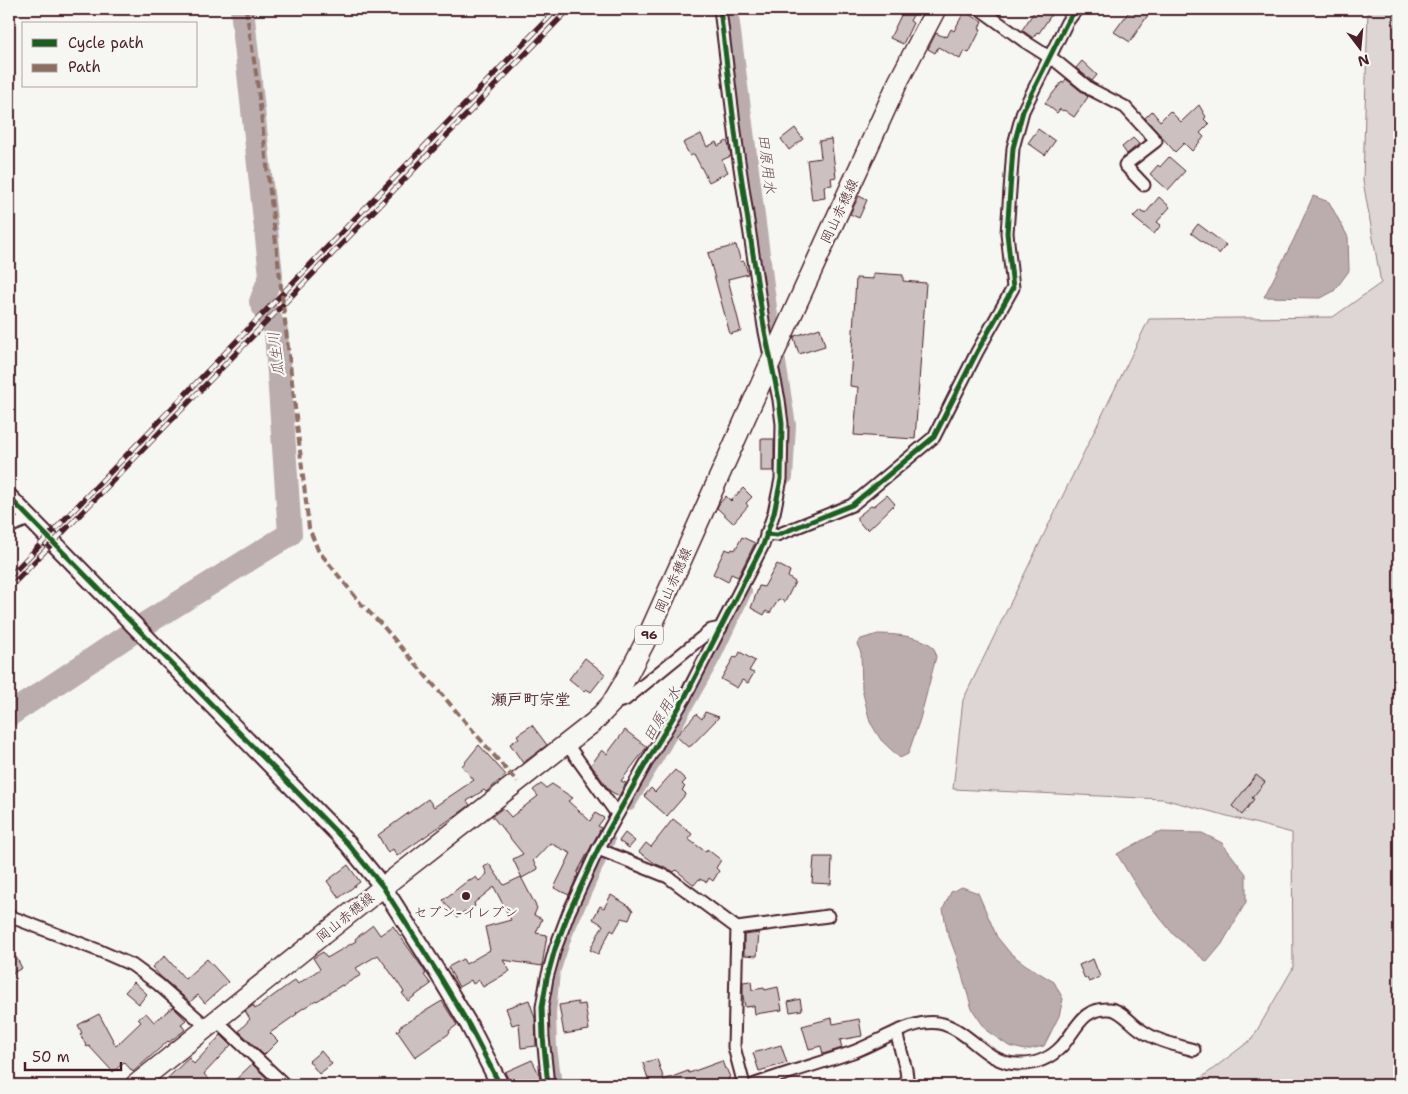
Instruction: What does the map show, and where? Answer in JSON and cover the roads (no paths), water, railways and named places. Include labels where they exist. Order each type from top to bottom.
[{"type":"main road","name":"岡山赤穂線","points":[[143,1081],[382,887],[594,722],[611,704],[646,642],[898,82],[936,9]]},
{"type":"street","points":[[548,1085],[542,1007],[555,949],[569,912],[602,851],[618,813],[684,699],[763,545],[771,534],[781,479],[782,424],[779,400],[737,148],[720,9]]},
{"type":"street","points":[[980,9],[1057,62],[1090,89],[1125,108],[1156,141],[1125,165],[1144,185]]},
{"type":"street","points":[[771,534],[852,505],[934,437],[977,352],[1013,288],[1007,233],[1013,148],[1023,111],[1067,22],[1077,9]]},
{"type":"street","points":[[9,498],[348,844],[382,887],[441,978],[469,1025],[500,1085]]},
{"type":"street","points":[[9,527],[30,519]]},
{"type":"street","points":[[611,704],[625,700],[711,630],[720,628]]},
{"type":"street","points":[[566,743],[618,813]]},
{"type":"street","points":[[602,851],[668,877],[737,928],[828,916]]},
{"type":"street","points":[[9,916],[132,965],[211,1024],[285,1085]]},
{"type":"street","points":[[737,928],[734,1047],[744,1085]]},
{"type":"street","points":[[754,1085],[853,1052],[907,1028],[931,1022],[944,1024],[958,1031],[996,1059],[1017,1064],[1036,1063],[1047,1058],[1062,1046],[1086,1015],[1101,1009],[1113,1009],[1141,1031],[1155,1038],[1194,1050]]},
{"type":"street","points":[[896,1032],[908,1085]]},
{"type":"waterway","name":"瓜生川","points":[[145,624],[290,534],[276,331],[261,302],[271,275],[242,9]]},
{"type":"waterway","name":"田原用水","points":[[731,9],[772,323]]},
{"type":"waterway","name":"田原用水","points":[[778,356],[789,425],[786,477]]},
{"type":"waterway","name":"田原用水","points":[[629,804],[714,657],[745,591]]},
{"type":"waterway","name":"瓜生川","points":[[9,715],[130,634]]},
{"type":"waterway","name":"田原用水","points":[[555,1085],[550,1047],[549,1013],[553,972],[566,933],[608,840]]},
{"type":"railway","points":[[9,577],[557,9]]},
{"type":"railway","points":[[9,588],[569,9]]},
{"type":"place","name":"セブン-イレブン","points":[[466,896]]},
{"type":"district","name":"瀬戸町宗堂","points":[[531,699]]}]
